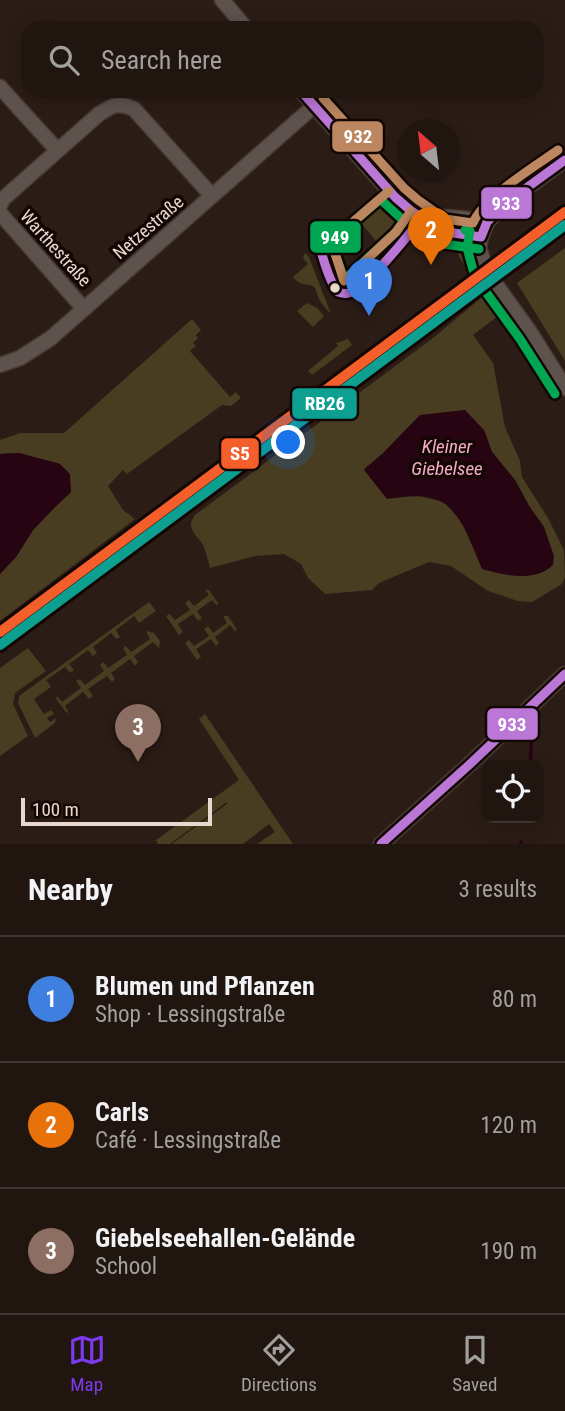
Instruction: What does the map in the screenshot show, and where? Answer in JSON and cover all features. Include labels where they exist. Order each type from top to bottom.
[{"type":"street","points":[[222,0],[240,21]]},
{"type":"street","points":[[0,87],[57,150]]},
{"type":"street","points":[[307,98],[394,197],[440,231],[481,237]]},
{"type":"street","name":"Warthestraße","points":[[0,205],[3,199],[99,114],[112,106],[124,105],[134,109],[212,196]]},
{"type":"street","name":"Netzestraße","points":[[0,365],[20,358],[51,338],[314,106]]},
{"type":"street","points":[[565,160],[507,202],[487,222],[480,247],[486,271],[530,332],[565,388]]},
{"type":"street","name":"Warthestraße","points":[[0,213],[84,309]]},
{"type":"street","points":[[421,218],[470,218],[487,222]]},
{"type":"street","points":[[380,844],[565,674]]},
{"type":"shaded area","points":[[377,199],[401,226],[380,246],[356,217]]},
{"type":"shaded area","points":[[459,238],[469,248],[473,257],[477,271],[472,275],[459,255]]},
{"type":"shaded area","points":[[565,248],[565,361],[517,283]]},
{"type":"shaded area","points":[[305,253],[309,257],[331,314],[320,301],[314,287],[293,277],[308,264],[303,258]]},
{"type":"shaded area","points":[[482,297],[502,313],[473,335],[493,363],[505,427],[520,461],[522,477],[564,550],[565,577],[562,584],[532,602],[518,601],[488,591],[451,566],[429,562],[379,583],[372,590],[325,594],[308,578],[301,564],[284,554],[255,556],[210,568],[203,545],[191,527],[195,515],[433,338]],"holes":[[[484,430],[492,452],[515,480],[544,527],[482,569],[462,522],[444,502],[419,496],[364,469],[382,454]]]},
{"type":"shaded area","points":[[307,303],[317,308],[324,316],[313,327],[297,311]]},
{"type":"shaded area","points":[[192,319],[201,330],[193,343],[196,346],[190,351],[230,397],[236,392],[241,398],[231,406],[222,405],[127,474],[123,470],[108,486],[123,510],[135,519],[0,621],[0,574],[16,557],[33,530],[71,492],[60,464],[19,453],[0,454],[0,440],[20,433],[64,433]]},
{"type":"shaded area","points":[[348,339],[352,345],[312,375],[308,371],[338,346],[336,343]]},
{"type":"shaded area","points":[[205,589],[209,590],[218,603],[217,606],[212,600],[197,611],[202,618],[198,621],[193,614],[178,624],[183,632],[179,635],[166,616],[170,614],[175,620],[190,610],[185,603],[189,600],[194,606],[209,595]]},
{"type":"shaded area","points":[[149,602],[156,611],[139,623],[134,616],[116,630],[120,637],[116,639],[111,633],[93,647],[97,653],[93,656],[88,650],[69,664],[74,670],[70,673],[65,667],[46,680],[51,687],[34,699],[44,714],[51,710],[54,714],[47,718],[50,722],[56,718],[55,723],[35,738],[18,703],[19,696]]},
{"type":"shaded area","points":[[223,616],[228,616],[236,632],[230,625],[215,637],[219,643],[216,646],[211,639],[196,649],[201,657],[197,660],[185,643],[189,640],[194,646],[209,636],[204,629],[208,626],[213,633],[227,623]]},
{"type":"shaded area","points":[[146,631],[154,633],[160,641],[159,648],[153,642],[134,656],[138,662],[135,666],[130,659],[111,673],[115,679],[112,682],[107,676],[88,689],[93,696],[89,699],[83,692],[65,706],[69,713],[66,712],[56,699],[57,696],[62,702],[81,688],[76,681],[80,679],[85,685],[104,671],[100,665],[103,662],[108,668],[127,655],[123,648],[126,646],[131,652],[150,639]]},
{"type":"shaded area","points":[[28,648],[46,671],[15,693],[13,704],[28,736],[0,756],[0,668]]},
{"type":"shaded area","points":[[205,714],[293,844],[257,844],[275,832],[269,824],[243,844],[172,844],[227,802],[170,844],[158,844],[156,840],[239,780],[199,719]]},
{"type":"water","name":"Kleiner Giebelsee","points":[[465,410],[484,430],[492,452],[515,480],[544,527],[554,556],[553,565],[545,571],[519,576],[482,569],[466,532],[449,507],[436,499],[422,497],[387,499],[364,470],[420,415]]},
{"type":"water","points":[[19,453],[60,464],[70,474],[71,492],[33,530],[16,557],[0,574],[0,454]]},
{"type":"waterway","points":[[530,760],[532,733]]},
{"type":"transit line","name":"933","points":[[307,98],[395,197],[440,231],[481,237],[487,222],[507,202],[565,160]]},
{"type":"transit line","name":"932","points":[[323,98],[404,188],[445,219],[473,223],[498,193],[558,150]]},
{"type":"transit line","name":"932","points":[[389,191],[331,241],[344,281],[396,232],[411,211]]},
{"type":"transit line","name":"949","points":[[380,199],[404,221],[396,232],[344,280],[331,241],[380,199]]},
{"type":"transit line","name":"S5","points":[[0,632],[565,212]]},
{"type":"transit line","name":"933","points":[[318,236],[331,281],[338,292],[348,293],[357,289],[376,271],[421,218]]},
{"type":"transit line","name":"RB26","points":[[0,645],[565,225]]},
{"type":"transit line","name":"949","points":[[465,230],[470,231],[467,248],[475,277],[520,339],[555,394]]},
{"type":"transit line","name":"949","points":[[423,236],[444,244],[479,249]]},
{"type":"transit line","name":"933","points":[[381,844],[565,674]]},
{"type":"place","name":"Carls","points":[[431,265]]},
{"type":"place","name":"Blumen und Pflanzen","points":[[369,316]]},
{"type":"place","name":"Giebelseehallen-Gelände","points":[[138,762]]}]
